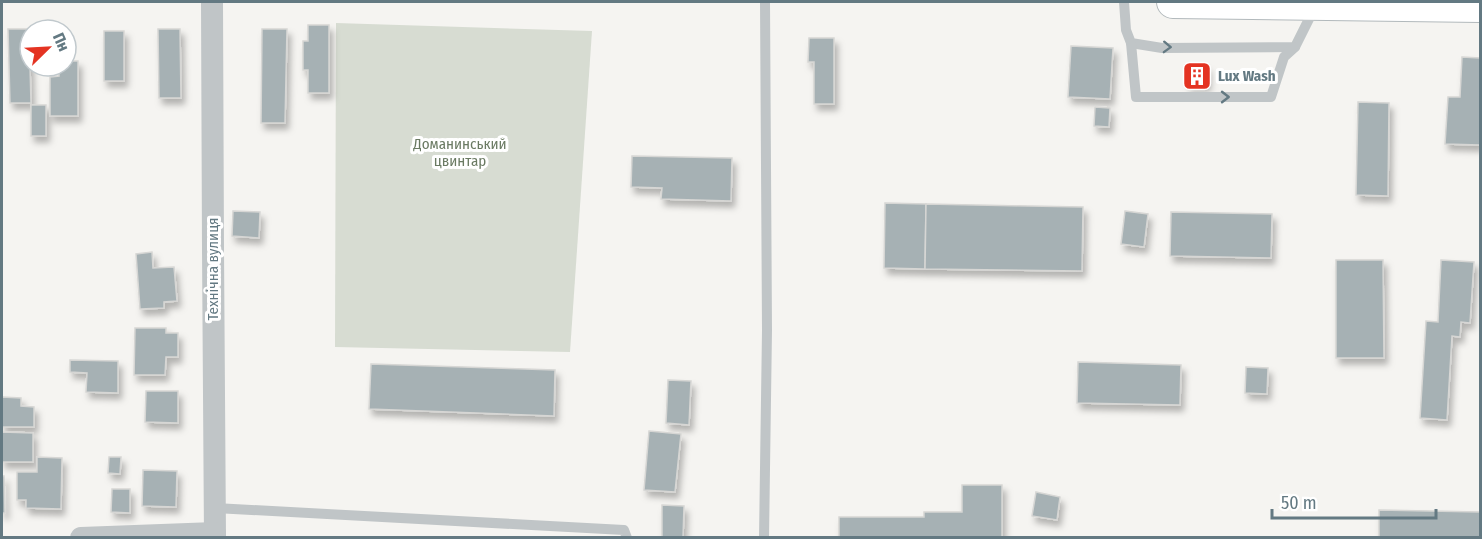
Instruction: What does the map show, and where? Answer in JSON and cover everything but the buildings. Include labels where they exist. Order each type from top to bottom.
[{"type":"main road","points":[[1173,2],[1480,6]]},
{"type":"street","name":"Технічна вулиця","points":[[212,2],[215,535]]},
{"type":"street","points":[[81,537],[215,535]]},
{"type":"lane","points":[[764,537],[767,330],[765,2]]},
{"type":"lane","points":[[1124,2],[1126,30],[1131,43],[1136,97],[1271,97],[1284,57],[1295,47],[1309,19],[1311,3]]},
{"type":"lane","points":[[1131,43],[1162,48],[1295,47]]},
{"type":"lane","points":[[215,508],[624,530],[627,537]]},
{"type":"green space","name":"Доманинський цвинтар","points":[[336,23],[592,31],[570,352],[335,347]]},
{"type":"place","name":"Lux Wash","points":[[1197,76]]}]
